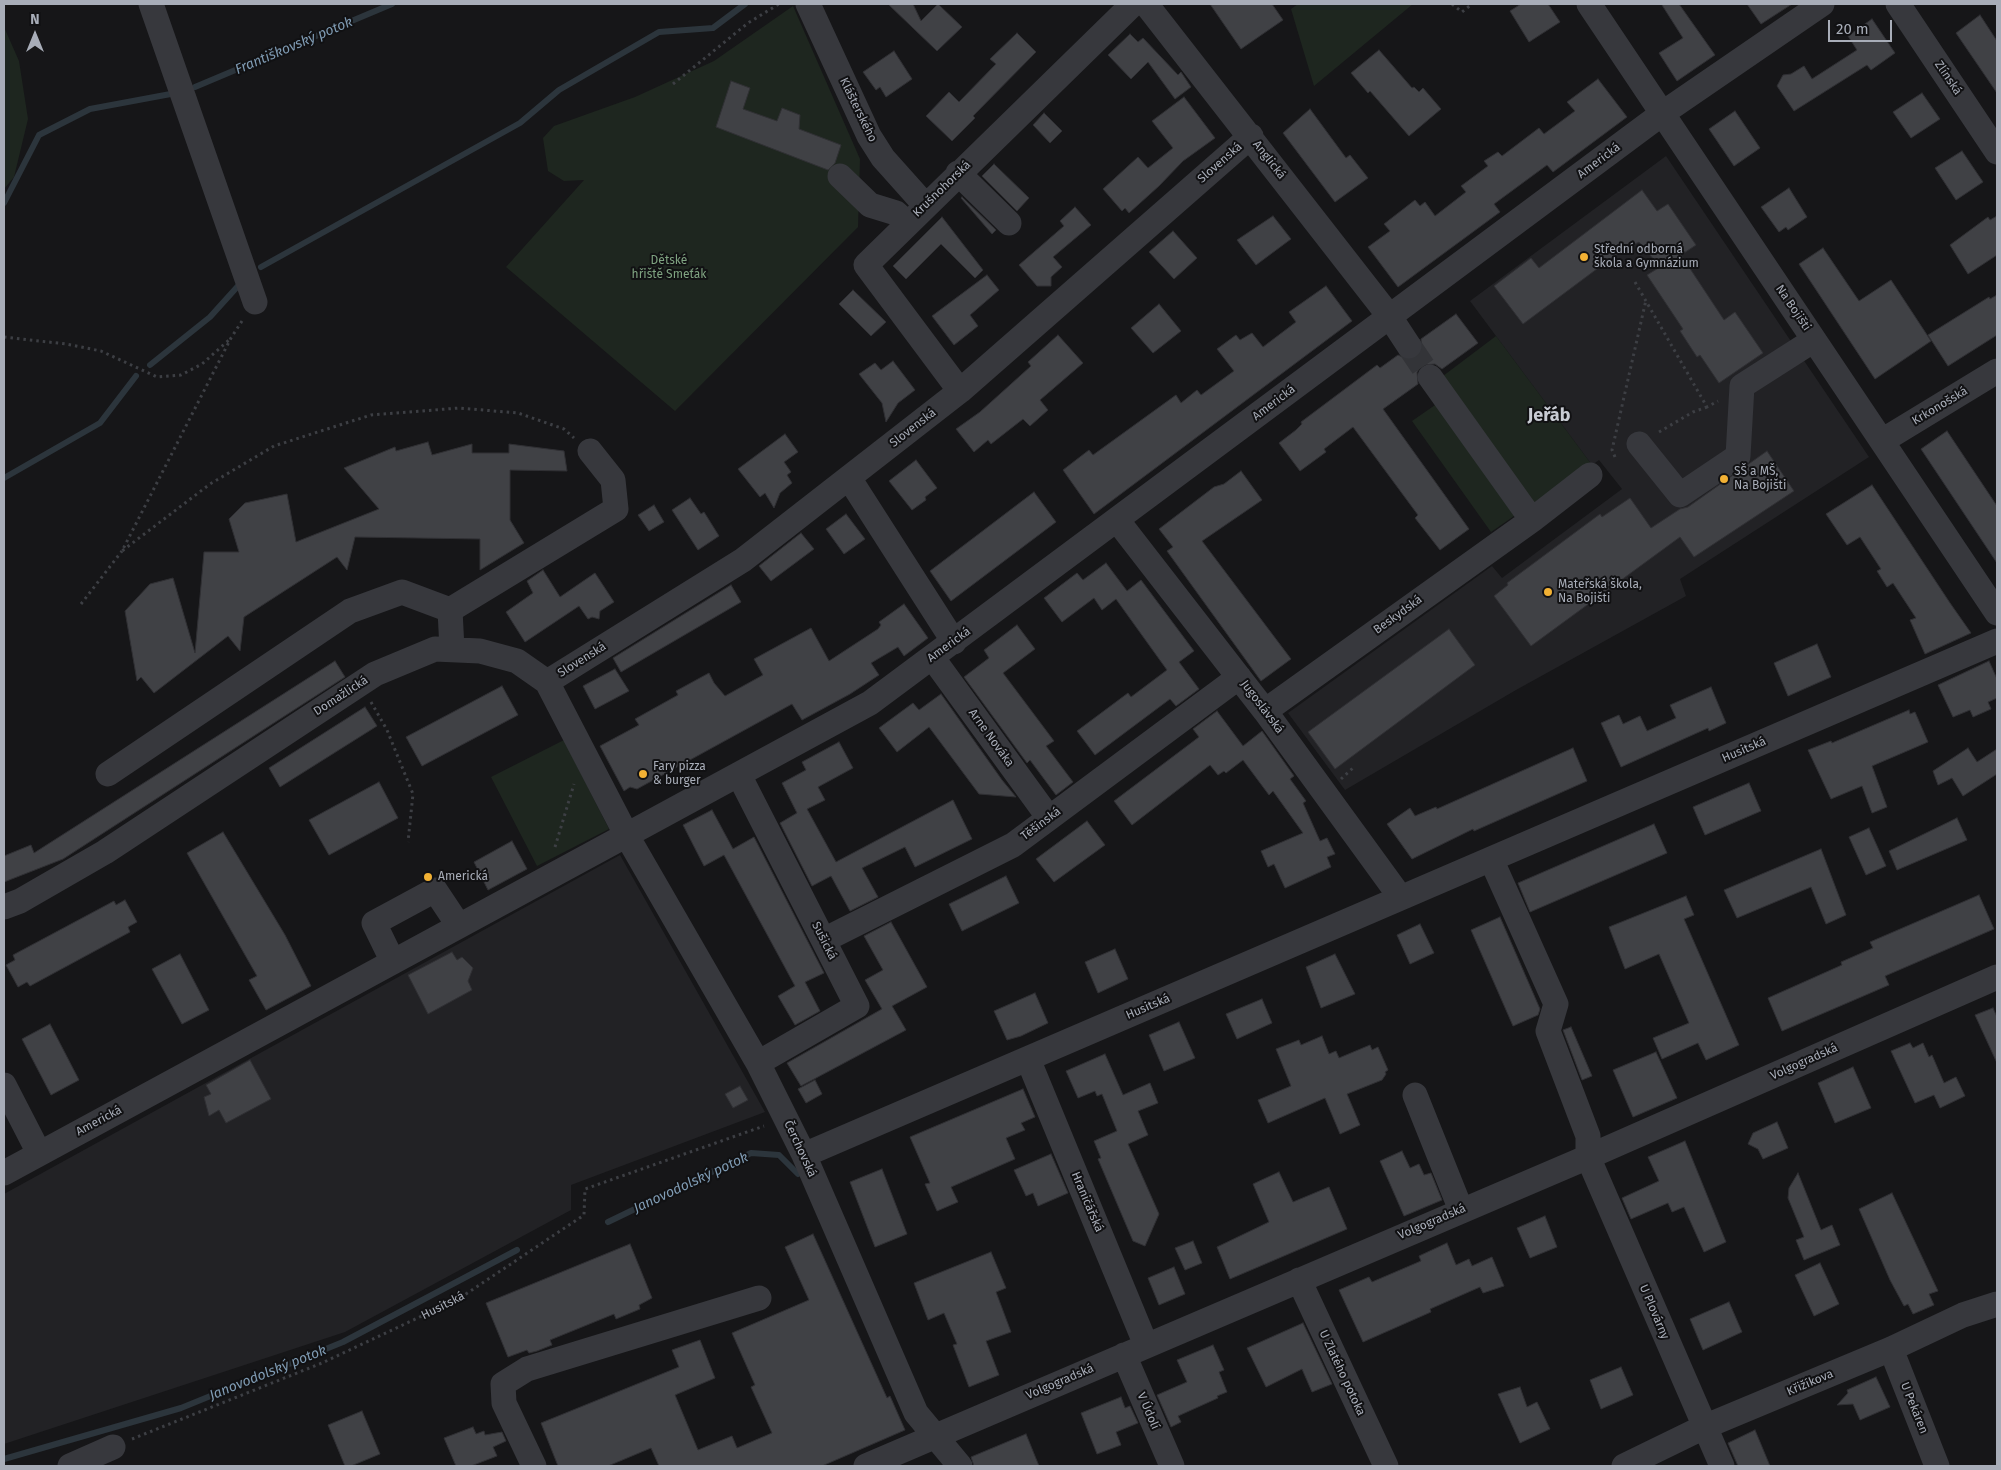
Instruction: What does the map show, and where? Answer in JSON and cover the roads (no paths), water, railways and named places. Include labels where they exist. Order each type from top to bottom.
[{"type":"street","points":[[151,4],[255,302]]},
{"type":"street","name":"Klášterského","points":[[808,4],[869,136],[883,158],[925,205]]},
{"type":"street","name":"Krušnohorská","points":[[960,392],[866,265],[925,205],[1133,4]]},
{"type":"street","name":"Anglická","points":[[1146,4],[1251,136],[1390,317],[1409,346]]},
{"type":"street","name":"Na Bojišti","points":[[1588,4],[1997,613]]},
{"type":"street","name":"Americká","points":[[4,1173],[870,703],[1663,114],[1822,4]]},
{"type":"street","name":"Zlínská","points":[[1898,4],[1997,152]]},
{"type":"street","name":"Slovenská","points":[[546,682],[744,560],[960,392],[1251,136]]},
{"type":"street","points":[[958,173],[1009,223]]},
{"type":"street","points":[[840,176],[870,205],[896,213],[907,223]]},
{"type":"street","points":[[1640,444],[1680,496],[1738,456],[1742,386],[1814,340]]},
{"type":"street","name":"Krkonošská","points":[[1882,441],[1997,371]]},
{"type":"street","points":[[1430,377],[1532,520]]},
{"type":"street","points":[[450,610],[616,509],[613,480],[590,451]]},
{"type":"street","name":"Beskydská","points":[[1265,711],[1532,520],[1590,476]]},
{"type":"street","points":[[849,478],[954,642]]},
{"type":"street","name":"Jugoslávská","points":[[1118,520],[1265,711],[1401,898]]},
{"type":"street","points":[[108,774],[350,610],[402,592],[450,610]]},
{"type":"street","points":[[450,610],[452,649]]},
{"type":"street","name":"Husitská","points":[[804,1156],[1997,641]]},
{"type":"street","name":"Domažlická","points":[[4,907],[20,901],[105,852],[375,674],[435,649],[480,650],[517,661],[546,682],[627,836]]},
{"type":"street","name":"Arne Nováka","points":[[932,657],[1049,818]]},
{"type":"street","name":"Těšínská","points":[[824,940],[1013,845],[1239,677]]},
{"type":"street","name":"Sušická","points":[[738,775],[857,1006],[758,1063]]},
{"type":"street","name":"Čerchovská","points":[[627,836],[758,1063],[804,1156],[916,1414],[960,1466]]},
{"type":"street","name":"U Plovárny","points":[[1491,859],[1556,1004],[1548,1032],[1588,1136],[1588,1157],[1722,1466]]},
{"type":"street","points":[[393,962],[374,923],[435,890],[459,926]]},
{"type":"street","name":"Volgogradská","points":[[866,1466],[1588,1157],[1997,977]]},
{"type":"street","name":"Hraničářská","points":[[1028,1059],[1146,1345]]},
{"type":"street","points":[[4,1085],[39,1153]]},
{"type":"street","points":[[1415,1096],[1461,1210]]},
{"type":"street","name":"U Zlatého potoka","points":[[1299,1280],[1386,1466]]},
{"type":"street","points":[[534,1466],[504,1403],[503,1384],[527,1369],[759,1298]]},
{"type":"street","name":"Křižíkova","points":[[1624,1466],[1704,1427],[1891,1349],[1963,1315],[1997,1304]]},
{"type":"street","name":"U Pekáren","points":[[1891,1349],[1937,1466]]},
{"type":"street","name":"V Údolí","points":[[1124,1355],[1172,1466]]},
{"type":"street","points":[[70,1466],[113,1447]]},
{"type":"waterway","name":"Františkovský potok","points":[[195,87],[392,4]]},
{"type":"waterway","points":[[261,267],[520,123],[559,90],[659,32],[713,28],[745,4]]},
{"type":"waterway","name":"Františkovský potok","points":[[4,203],[39,135],[90,109],[176,93]]},
{"type":"waterway","points":[[150,365],[210,317],[238,286]]},
{"type":"waterway","points":[[4,478],[100,423],[136,376]]},
{"type":"waterway","name":"Janovodolský potok","points":[[608,1222],[751,1153],[779,1155],[798,1174]]},
{"type":"waterway","name":"Janovodolský potok","points":[[4,1459],[181,1408],[343,1342],[517,1250]]},
{"type":"tunnel","points":[[1409,346],[1430,377]]},
{"type":"place","name":"Střední odborná škola a Gymnázium","points":[[1584,257]]},
{"type":"place","name":"SŠ a MŠ, Na Bojišti","points":[[1724,479]]},
{"type":"place","name":"Mateřská škola, Na Bojišti","points":[[1548,592]]},
{"type":"place","name":"Fary pizza & burger","points":[[643,774]]},
{"type":"place","name":"Americká","points":[[428,877]]},
{"type":"district","name":"Jeřáb","points":[[1549,416]]},
{"type":"park label","name":"Dětské hřiště Smeťák","points":[[669,268]]}]
